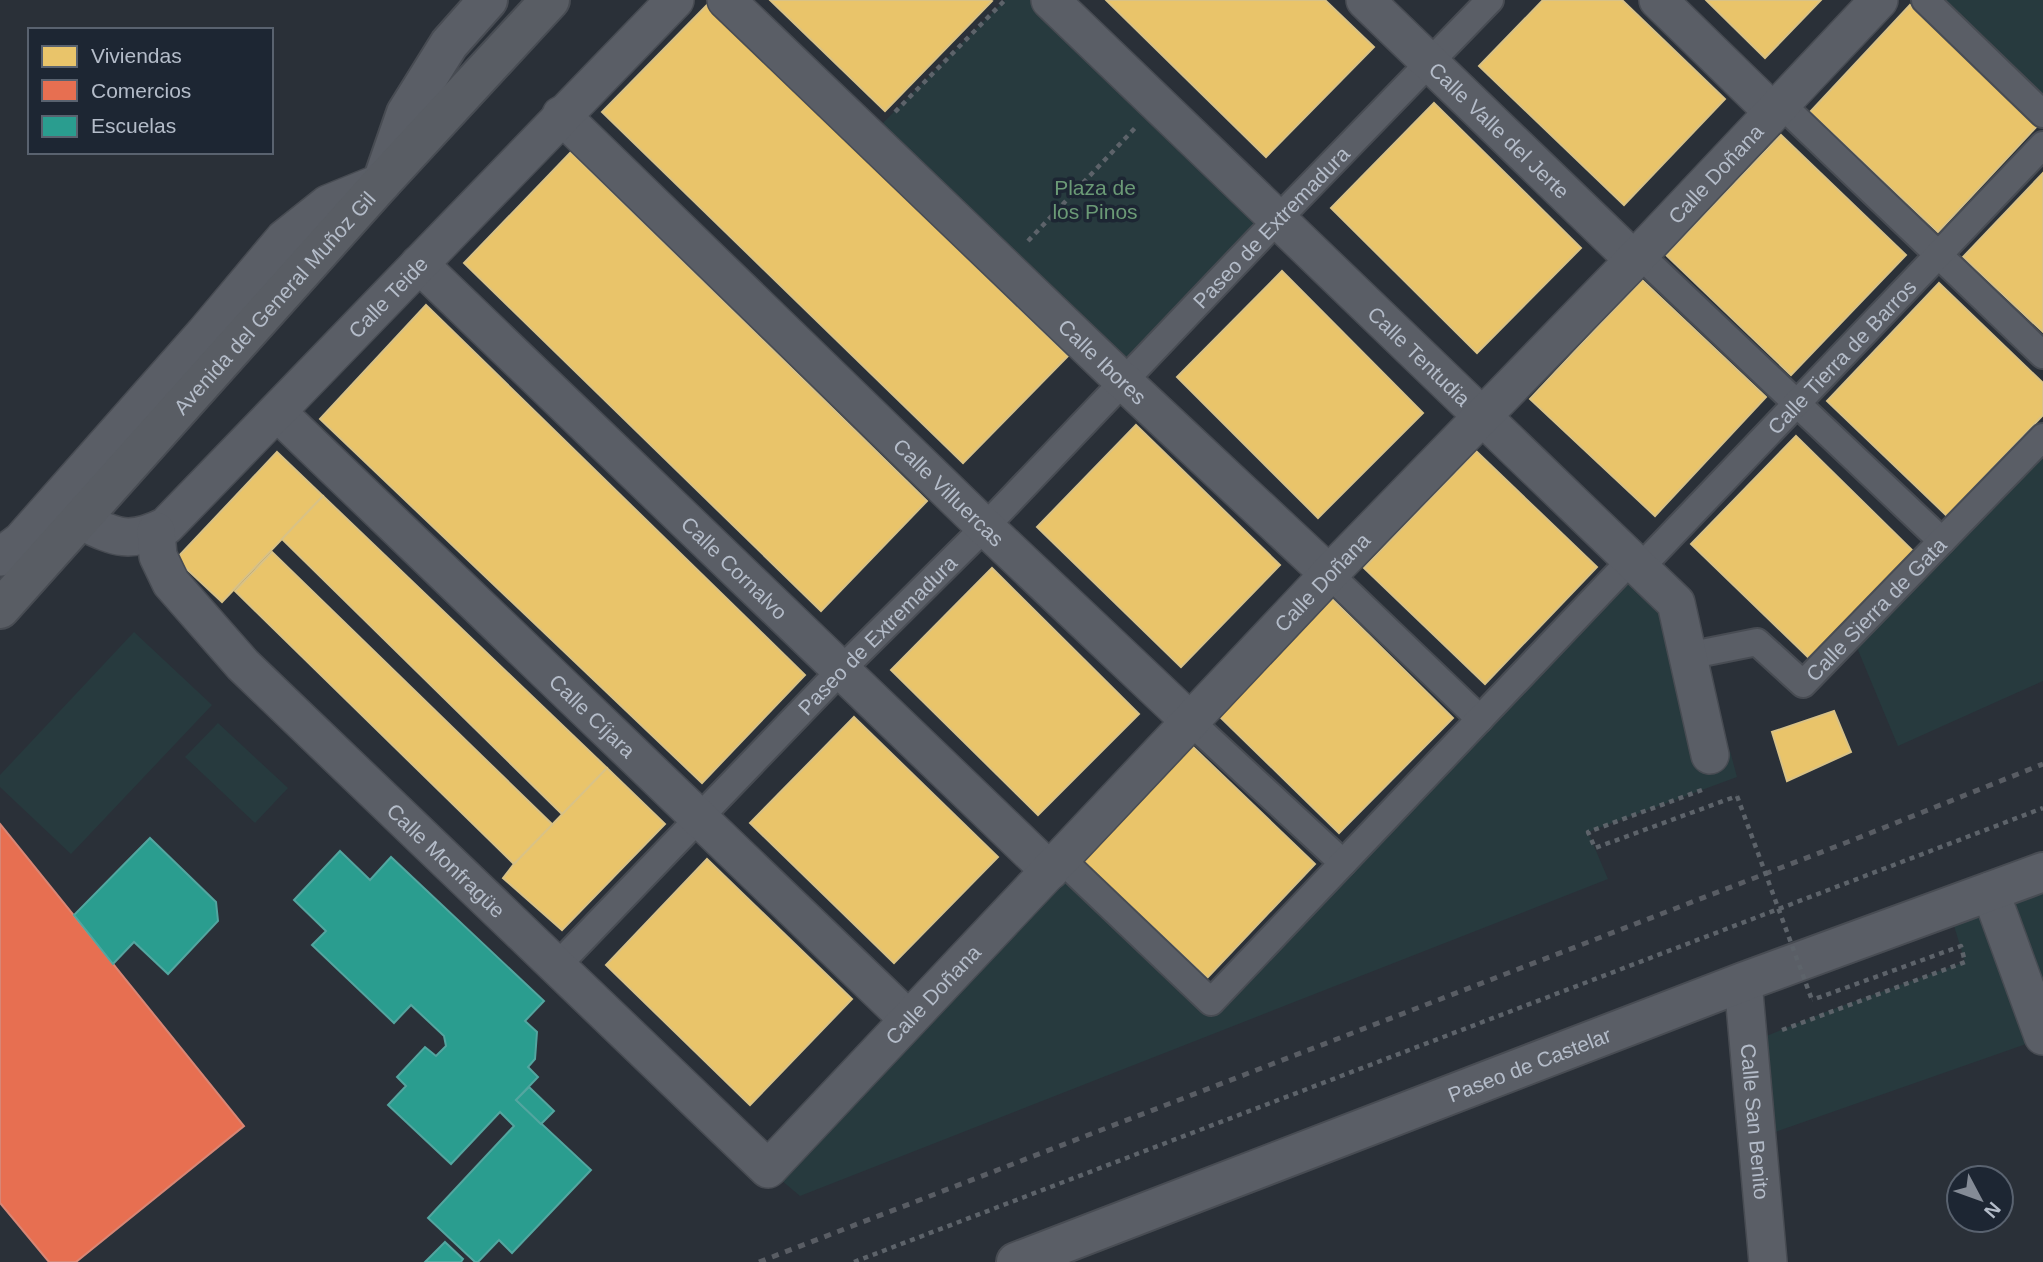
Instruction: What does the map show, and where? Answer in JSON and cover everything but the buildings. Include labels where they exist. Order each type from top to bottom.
[{"type":"main road","name":"Avenida del General Muñoz Gil","points":[[0,609],[382,182],[550,0]]},
{"type":"street","points":[[0,557],[21,541],[205,333],[284,239],[328,204],[382,182],[406,113],[449,44],[488,0]]},
{"type":"street","name":"Calle Teide","points":[[156,531],[166,526],[675,0]]},
{"type":"street","name":"Calle Ibores","points":[[726,0],[1480,719]]},
{"type":"street","name":"Calle Tentudia","points":[[1050,0],[1676,603],[1711,771]]},
{"type":"street","name":"Calle Valle del Jerte","points":[[1365,0],[1637,257]]},
{"type":"street","name":"Paseo de Extremadura","points":[[556,967],[841,670],[985,527],[1490,0]]},
{"type":"street","points":[[1658,0],[1939,255],[2043,355]]},
{"type":"street","name":"Calle Doñana","points":[[768,1169],[1329,574],[1637,257],[1880,0]]},
{"type":"street","points":[[1925,0],[2043,114]]},
{"type":"street","name":"Calle Villuercas","points":[[561,115],[985,527],[1343,863]]},
{"type":"street","name":"Calle Tierra de Barros","points":[[1056,865],[1211,1002],[1480,719],[1797,404],[2043,145]]},
{"type":"street","points":[[1637,257],[1942,541]]},
{"type":"street","name":"Calle Cornalvo","points":[[419,264],[841,670],[1056,865]]},
{"type":"street","name":"Calle Cíjara","points":[[277,412],[908,1019]]},
{"type":"street","name":"Calle Sierra de Gata","points":[[1687,656],[1756,642],[1803,684],[2043,437]]},
{"type":"street","points":[[79,520],[110,535],[146,536],[156,531]]},
{"type":"street","name":"Calle Monfragüe","points":[[156,531],[158,556],[171,583],[243,665],[768,1169]]},
{"type":"street","name":"Paseo de Castelar","points":[[1016,1262],[1743,982],[2043,872]]},
{"type":"street","points":[[1990,891],[2043,1036]]},
{"type":"street","name":"Calle San Benito","points":[[1743,982],[1769,1262]]},
{"type":"path","points":[[869,137],[1004,0]]},
{"type":"path","points":[[1004,267],[1157,104]]},
{"type":"path","points":[[1711,771],[1588,832],[1595,848],[1737,796],[1812,1000],[1961,946],[1965,962],[1749,1043]]},
{"type":"path","points":[[854,1262],[2043,808]]},
{"type":"green space","name":"Plaza de los Pinos","points":[[1005,0],[1050,0],[1277,220],[1123,381],[869,137]]},
{"type":"green space","points":[[1933,0],[2043,0],[2043,113]]},
{"type":"green space","points":[[2043,437],[2043,681],[1898,746],[1850,636]]},
{"type":"green space","points":[[1631,560],[1676,603],[1711,755],[1730,751],[1737,777],[1588,832],[1608,879],[800,1196],[768,1169],[1061,859],[1211,1002]]},
{"type":"green space","points":[[134,632],[212,705],[71,854],[0,787],[0,775]]},
{"type":"green space","points":[[218,723],[288,788],[255,823],[185,757]]},
{"type":"green space","points":[[2043,872],[2043,1038],[1758,1138],[1749,1043],[1831,1010],[1965,962],[1948,906]]},
{"type":"railway","points":[[759,1262],[2043,764]]}]
